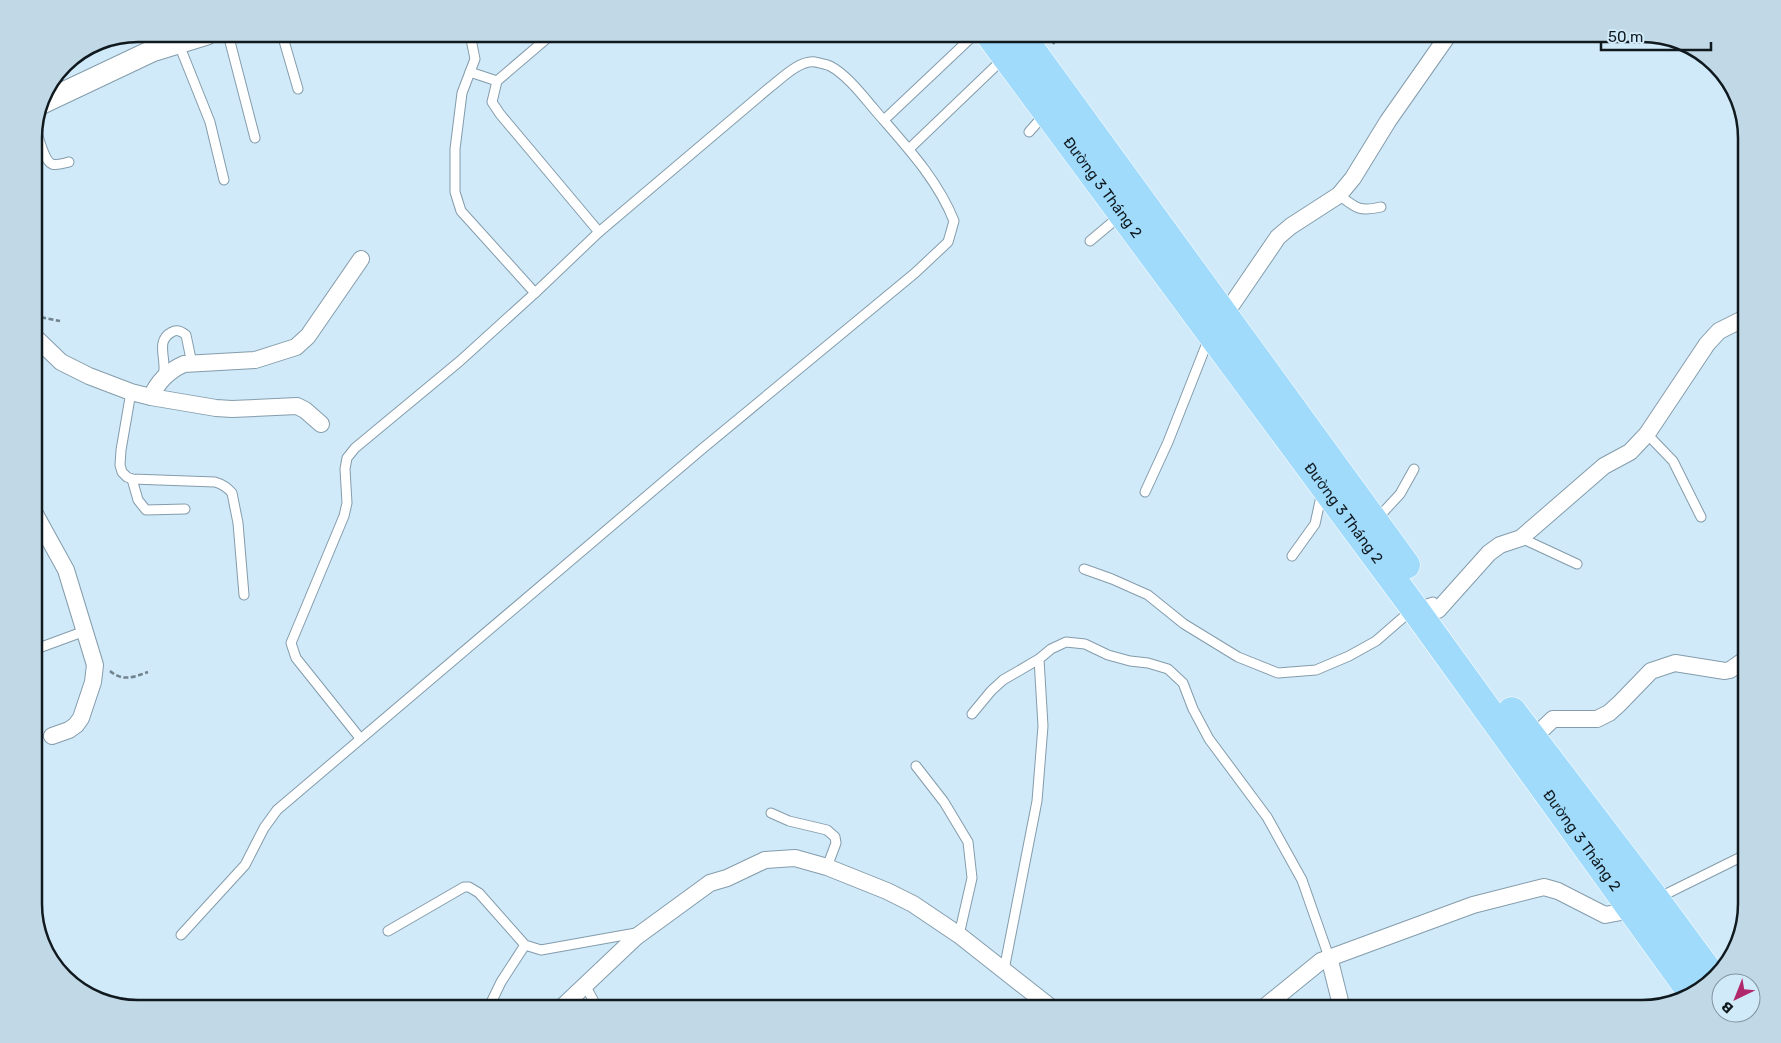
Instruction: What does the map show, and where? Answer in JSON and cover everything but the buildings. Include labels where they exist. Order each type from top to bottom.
[{"type":"highway","name":"Đường 3 Tháng 2","points":[[1013,45],[1047,111],[1123,214],[1218,325],[1324,487],[1428,607],[1532,739],[1644,905],[1690,988]]},
{"type":"highway","name":"Đường 3 Tháng 2","points":[[1013,45],[1218,325],[1374,522],[1428,607],[1644,905],[1709,973]]},
{"type":"street","points":[[1218,325],[1278,238],[1291,226],[1339,195],[1353,178],[1388,121],[1443,42]]},
{"type":"street","points":[[51,99],[152,50],[175,43]]},
{"type":"street","points":[[151,397],[162,378],[184,364],[255,360],[296,347],[313,329],[361,259]]},
{"type":"street","points":[[1428,607],[1489,553],[1500,545],[1521,538],[1604,466],[1630,452],[1647,434],[1707,344],[1719,331],[1738,322]]},
{"type":"street","points":[[43,345],[60,362],[89,376],[131,392],[151,397],[232,409],[297,406],[305,410],[321,424]]},
{"type":"street","points":[[43,528],[66,570],[94,665],[92,682],[84,711],[76,725],[69,730],[52,736]]},
{"type":"street","points":[[1532,739],[1553,719],[1596,719],[1609,713],[1651,671],[1675,663],[1725,671],[1738,664]]},
{"type":"street","points":[[569,1000],[641,932],[710,883],[727,878],[765,860],[795,858],[827,867],[887,891],[913,904],[959,935],[1042,1000]]},
{"type":"street","points":[[1273,1000],[1321,961],[1329,957],[1472,905],[1544,887],[1558,891],[1605,915],[1644,905]]},
{"type":"street","points":[[1329,957],[1340,1000]]},
{"type":"lane","points":[[884,120],[966,42]]},
{"type":"lane","points":[[178,43],[210,122],[224,180]]},
{"type":"lane","points":[[230,43],[256,138]]},
{"type":"lane","points":[[285,43],[298,89]]},
{"type":"lane","points":[[472,43],[475,58],[462,93],[455,149],[455,192],[461,211],[535,293]]},
{"type":"lane","points":[[542,43],[497,81],[492,102],[599,232]]},
{"type":"lane","points":[[909,149],[1013,45]]},
{"type":"lane","points":[[181,935],[244,865],[264,828],[277,810],[360,738],[915,273],[948,242],[954,221],[947,203],[909,149],[854,86],[830,66],[813,62],[799,66],[769,88],[599,232],[460,362],[355,448],[348,458],[345,469],[347,503],[344,516],[291,643],[296,658],[360,738]]},
{"type":"lane","points":[[470,72],[497,81]]},
{"type":"lane","points":[[1029,132],[1047,111]]},
{"type":"lane","points":[[43,150],[46,159],[52,164],[69,162]]},
{"type":"lane","points":[[1339,195],[1357,209],[1371,210],[1381,207]]},
{"type":"lane","points":[[1090,242],[1123,214]]},
{"type":"lane","points":[[1145,492],[1218,325]]},
{"type":"lane","points":[[162,378],[165,369],[162,350],[163,342],[167,335],[174,330],[186,334],[192,364]]},
{"type":"lane","points":[[131,392],[121,450],[120,466],[122,472],[127,477],[132,478],[215,482],[229,489],[232,493],[238,523],[244,595]]},
{"type":"lane","points":[[1647,434],[1672,461],[1701,517]]},
{"type":"lane","points":[[1374,522],[1400,494],[1414,469]]},
{"type":"lane","points":[[132,478],[138,500],[146,510],[185,509]]},
{"type":"lane","points":[[1292,556],[1315,524],[1324,487]]},
{"type":"lane","points":[[1521,538],[1577,564]]},
{"type":"lane","points":[[1084,568],[1148,595],[1184,624],[1230,652],[1278,673],[1316,670],[1349,656],[1428,607]]},
{"type":"lane","points":[[43,647],[85,631]]},
{"type":"lane","points":[[972,714],[1003,680],[1040,659],[1051,649],[1066,642],[1085,644],[1108,655],[1168,669],[1183,683],[1192,709],[1209,739],[1267,817],[1302,880],[1329,957]]},
{"type":"lane","points":[[1004,970],[1037,801],[1043,726],[1040,659]]},
{"type":"lane","points":[[916,766],[944,802],[968,842],[972,878],[959,935]]},
{"type":"lane","points":[[771,813],[789,821],[832,832],[836,843],[827,867]]},
{"type":"lane","points":[[1644,905],[1738,858]]},
{"type":"lane","points":[[388,931],[464,887],[469,887],[479,893],[525,945],[533,949],[548,949],[641,932]]},
{"type":"lane","points":[[492,1000],[501,982],[525,945]]},
{"type":"lane","points":[[585,985],[593,1000]]},
{"type":"path","points":[[43,318],[60,321]]},
{"type":"path","points":[[109,671],[116,676],[124,678],[131,678],[148,672]]}]
